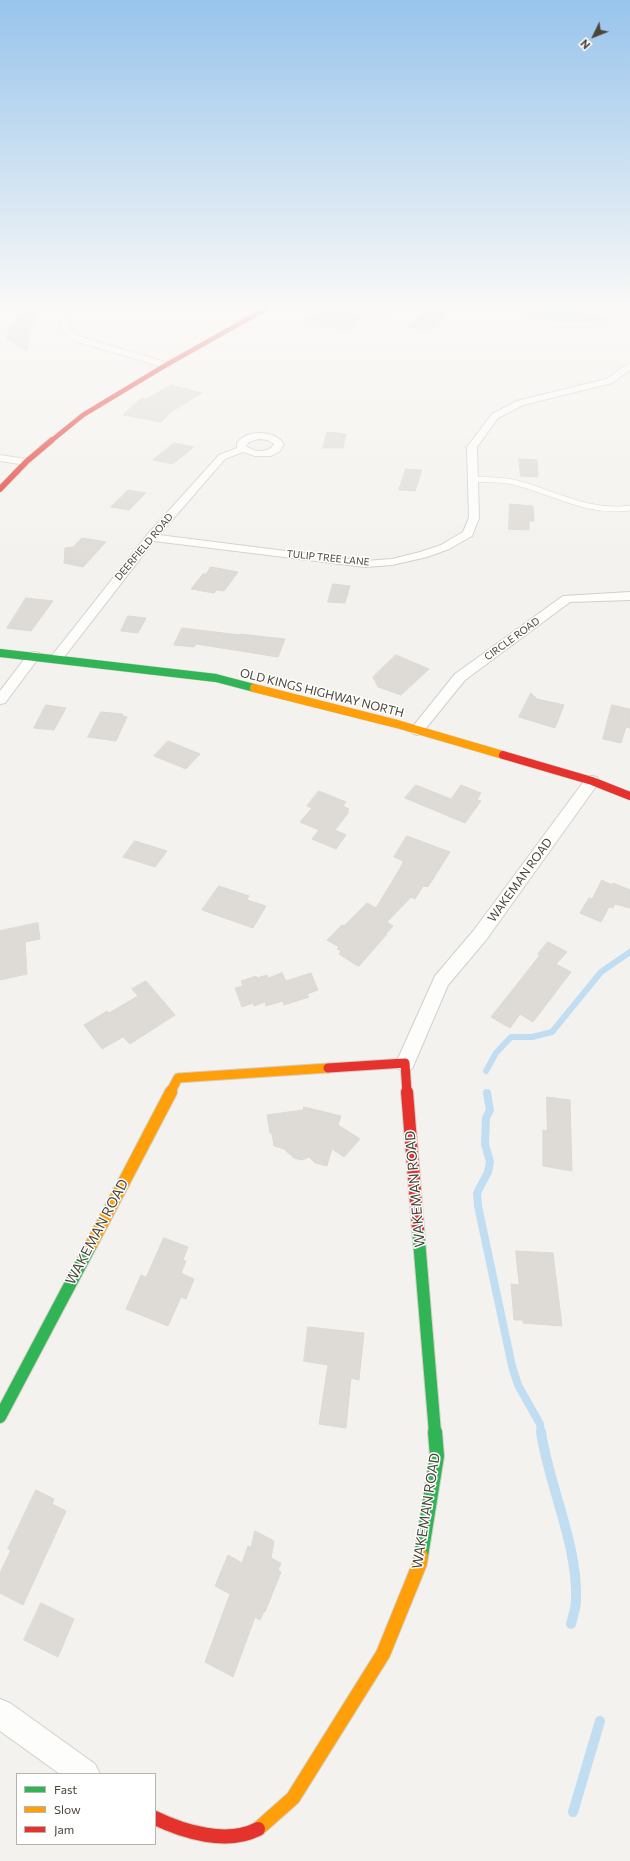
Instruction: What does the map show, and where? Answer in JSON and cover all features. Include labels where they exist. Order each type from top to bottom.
[{"type":"street","points":[[0,489],[26,462],[83,415],[118,394]]},
{"type":"street","name":"TULIP TREE LANE","points":[[151,537],[365,564],[392,562],[423,555],[445,547],[468,534],[474,518],[472,447],[495,416],[520,403],[557,394]]},
{"type":"street","name":"DEERFIELD ROAD","points":[[56,658],[151,537],[222,457],[243,449]]},
{"type":"street","points":[[0,458],[26,462]]},
{"type":"street","name":"CIRCLE ROAD","points":[[417,730],[460,677],[567,599],[630,596]]},
{"type":"street","name":"OLD KINGS HIGHWAY NORTH","points":[[0,653],[56,658],[216,678],[417,730],[592,781],[630,796]]},
{"type":"street","points":[[0,700],[34,656]]},
{"type":"street","name":"WAKEMAN ROAD","points":[[156,1819],[163,1823],[209,1836],[252,1834],[293,1798],[383,1654],[420,1564],[437,1456],[405,1063],[441,981],[480,935],[592,781]]},
{"type":"street","name":"WAKEMAN ROAD","points":[[0,1417],[178,1078],[405,1063]]},
{"type":"street","points":[[0,1713],[84,1773]]},
{"type":"lane","points":[[474,479],[516,483],[573,502],[602,509],[618,510],[630,508]]},
{"type":"building","points":[[155,394],[201,394],[171,412],[161,422],[123,415],[141,398],[146,399]]},
{"type":"building","points":[[327,432],[346,434],[343,448],[323,448]]},
{"type":"building","points":[[174,443],[194,447],[173,464],[153,460]]},
{"type":"building","points":[[519,459],[537,460],[538,477],[521,476]]},
{"type":"building","points":[[406,469],[422,470],[415,491],[399,490]]},
{"type":"building","points":[[128,490],[146,493],[129,510],[111,507]]},
{"type":"building","points":[[510,504],[533,506],[534,521],[529,521],[529,530],[509,529]]},
{"type":"building","points":[[82,538],[106,542],[83,567],[64,563],[65,548],[73,547]]},
{"type":"building","points":[[211,567],[238,572],[224,591],[217,590],[214,593],[191,589],[203,574],[206,574]]},
{"type":"building","points":[[333,584],[350,586],[345,603],[328,602]]},
{"type":"building","points":[[26,598],[53,601],[31,631],[7,628]]},
{"type":"building","points":[[128,616],[146,618],[138,633],[121,631]]},
{"type":"building","points":[[182,628],[285,639],[278,657],[196,644],[194,647],[174,645]]},
{"type":"building","points":[[396,655],[429,669],[401,695],[378,687],[373,677]]},
{"type":"building","points":[[531,693],[537,699],[564,705],[555,728],[519,717]]},
{"type":"building","points":[[46,705],[66,708],[54,730],[34,728]]},
{"type":"building","points":[[612,705],[630,709],[630,728],[626,727],[621,743],[603,739]]},
{"type":"building","points":[[101,712],[123,714],[122,716],[127,717],[116,741],[88,737]]},
{"type":"building","points":[[168,741],[200,754],[186,769],[154,756]]},
{"type":"building","points":[[416,785],[451,799],[461,785],[481,793],[477,800],[481,801],[465,823],[405,798]]},
{"type":"building","points":[[319,791],[346,802],[343,806],[349,809],[347,811],[349,812],[335,830],[346,835],[336,849],[312,839],[319,830],[300,822],[312,808],[307,806]]},
{"type":"building","points":[[407,836],[450,852],[428,887],[423,886],[415,899],[411,897],[387,922],[393,926],[359,966],[356,965],[339,954],[341,951],[337,949],[339,947],[327,940],[342,925],[344,926],[367,903],[376,908],[402,865],[403,861],[394,857]]},
{"type":"building","points":[[135,841],[167,851],[155,867],[123,857]]},
{"type":"building","points":[[602,880],[612,885],[613,883],[630,890],[630,908],[615,904],[613,908],[609,907],[601,922],[580,913],[589,898],[592,899]]},
{"type":"building","points":[[219,886],[249,896],[247,900],[266,906],[253,928],[202,910]]},
{"type":"building","points":[[38,923],[40,939],[25,942],[27,974],[0,980],[0,931]]},
{"type":"building","points":[[548,942],[567,952],[556,964],[571,972],[533,1022],[520,1014],[510,1028],[491,1017],[540,955],[538,954]]},
{"type":"building","points":[[282,973],[286,981],[311,973],[318,990],[307,994],[309,997],[284,1005],[283,1001],[266,1006],[265,1002],[254,1006],[253,1003],[242,1007],[235,988],[243,986],[241,981],[256,976],[257,978],[267,975],[268,978]]},
{"type":"building","points":[[146,981],[175,1015],[130,1044],[123,1037],[102,1049],[84,1025],[107,1011],[109,1013],[138,996],[132,989]]},
{"type":"building","points":[[547,1097],[570,1100],[572,1171],[543,1166],[543,1130],[547,1131]]},
{"type":"building","points":[[304,1107],[341,1116],[338,1125],[360,1139],[344,1157],[332,1149],[327,1166],[315,1163],[309,1157],[302,1160],[294,1158],[284,1149],[274,1146],[267,1115],[303,1110]]},
{"type":"building","points":[[164,1238],[188,1247],[183,1260],[186,1261],[181,1273],[194,1279],[186,1299],[181,1297],[168,1326],[126,1309],[141,1275],[146,1277]]},
{"type":"building","points":[[516,1251],[553,1253],[562,1326],[523,1323],[523,1320],[514,1320],[511,1284],[519,1285]]},
{"type":"building","points":[[308,1327],[364,1333],[359,1380],[351,1378],[346,1428],[319,1424],[328,1365],[304,1361]]},
{"type":"building","points":[[36,1490],[54,1499],[52,1504],[66,1511],[23,1605],[0,1593],[0,1573],[11,1550],[8,1549]]},
{"type":"building","points":[[255,1531],[274,1541],[271,1558],[281,1563],[278,1570],[281,1572],[265,1612],[264,1611],[260,1620],[255,1617],[233,1677],[205,1662],[230,1594],[215,1586],[228,1555],[242,1563],[248,1546],[251,1547]]},
{"type":"building","points":[[41,1603],[74,1619],[58,1657],[24,1640]]},
{"type":"waterway","points":[[486,1071],[496,1053],[511,1037],[532,1037],[552,1032],[601,972],[630,952]]},
{"type":"waterway","points":[[487,1093],[490,1110],[486,1118],[485,1144],[490,1162],[488,1172],[477,1193],[478,1206],[512,1366],[518,1385],[540,1424],[541,1433]]},
{"type":"waterway","points":[[541,1432],[572,1558],[576,1600],[571,1624]]},
{"type":"waterway","points":[[573,1812],[600,1721]]},
{"type":"traffic: fast","points":[[0,653],[216,678],[254,688]]},
{"type":"traffic: fast","points":[[418,1228],[437,1456],[421,1556]]},
{"type":"traffic: fast","points":[[0,1417],[91,1245]]},
{"type":"traffic: slow","points":[[254,688],[397,724],[503,755]]},
{"type":"traffic: slow","points":[[91,1245],[178,1078],[328,1068]]},
{"type":"traffic: slow","points":[[258,1829],[293,1798],[383,1654],[420,1563],[421,1556]]},
{"type":"traffic: jam","points":[[0,489],[26,462],[83,415],[118,394]]},
{"type":"traffic: jam","points":[[503,755],[592,781],[630,796]]},
{"type":"traffic: jam","points":[[328,1068],[405,1063],[418,1228]]},
{"type":"traffic: jam","points":[[156,1819],[164,1823],[191,1831],[222,1836],[249,1834],[258,1829]]}]
